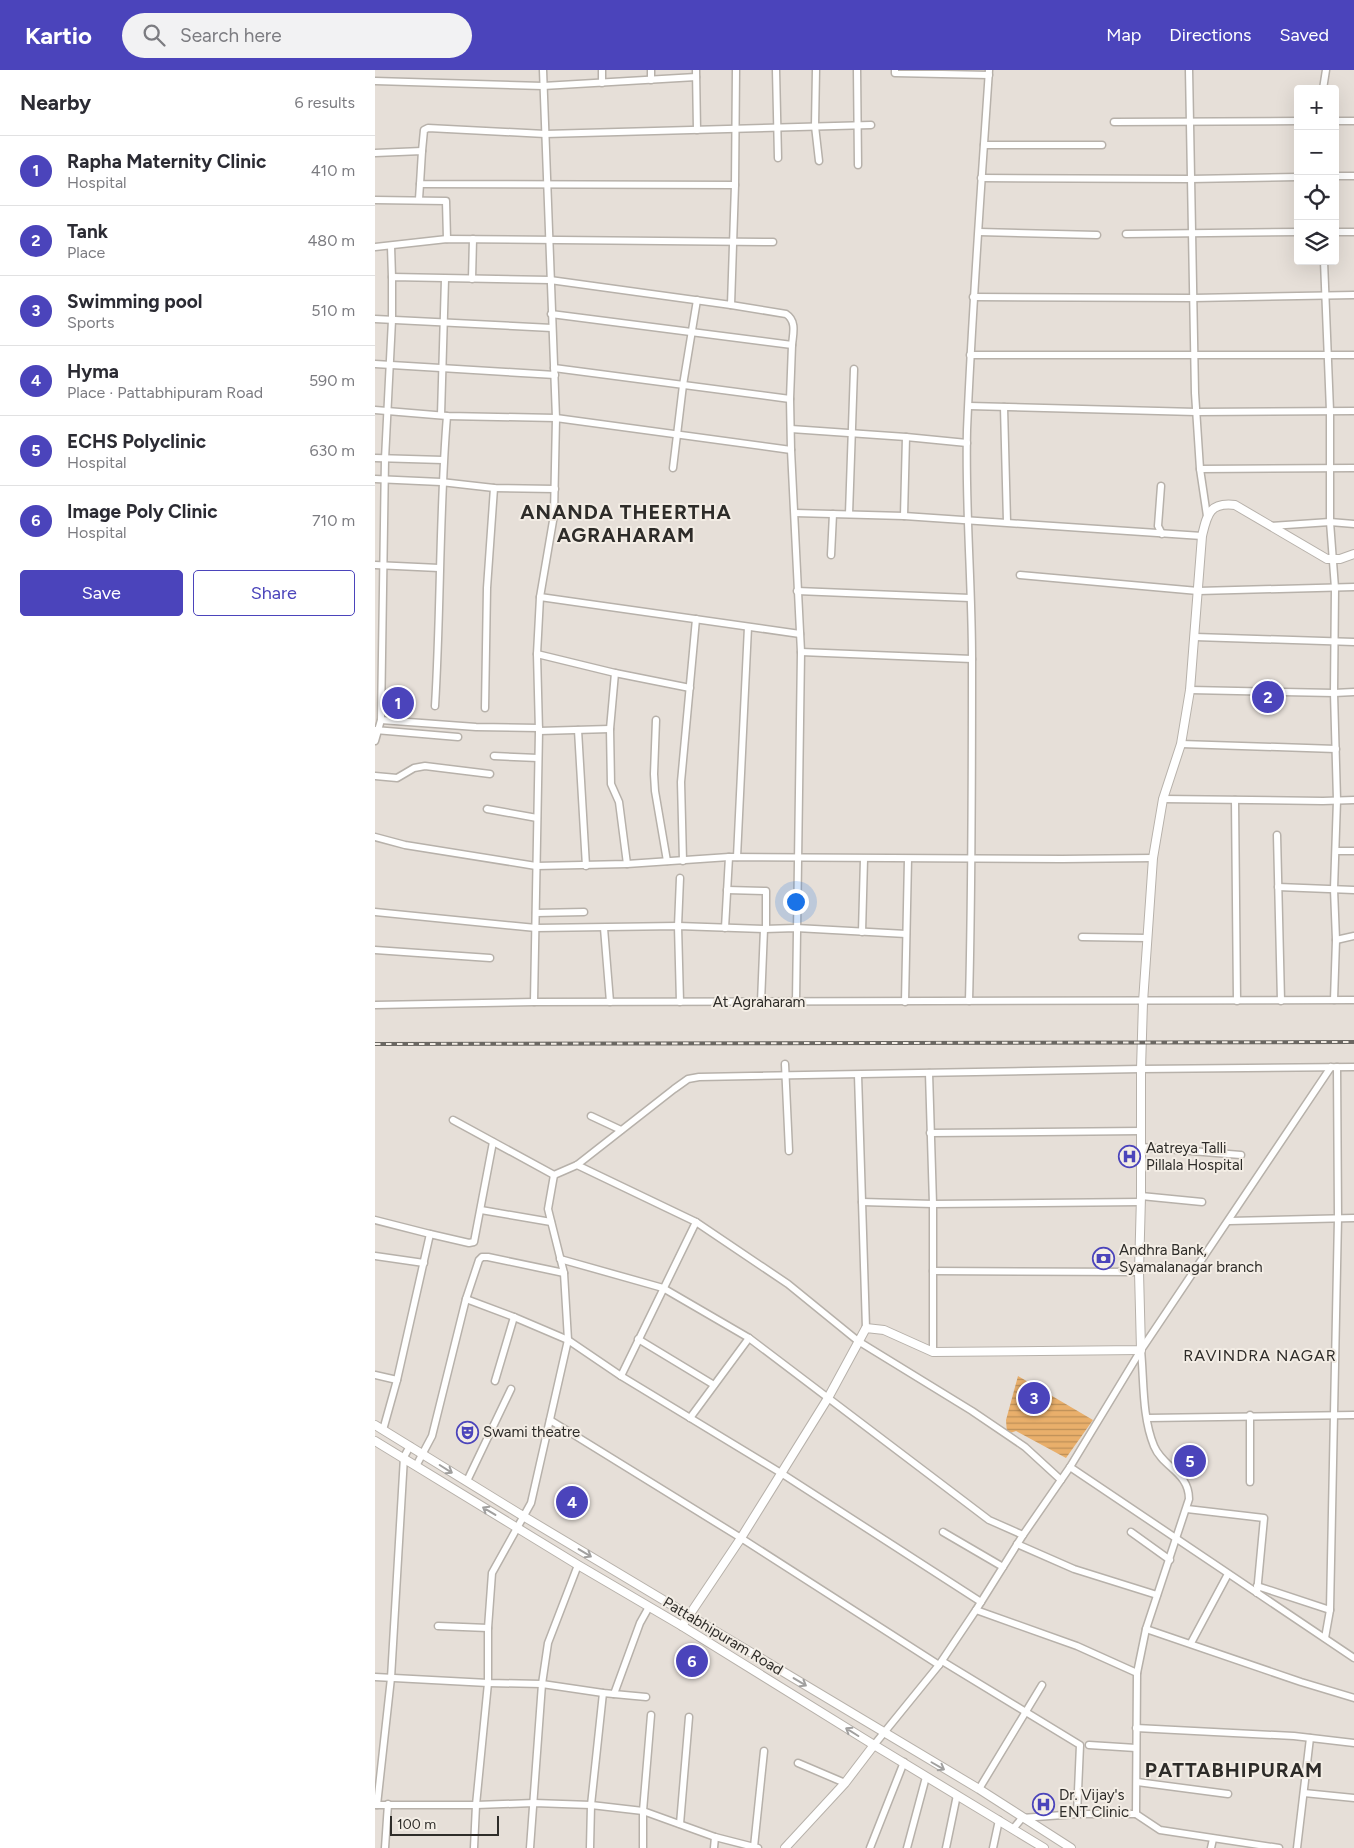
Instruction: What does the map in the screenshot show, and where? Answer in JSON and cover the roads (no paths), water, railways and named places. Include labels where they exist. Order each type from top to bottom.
[{"type":"street","points":[[534,1002],[539,758],[537,654],[540,597],[551,539],[555,489],[556,418],[543,70]]},
{"type":"street","points":[[602,70],[602,83]]},
{"type":"street","points":[[651,70],[651,80]]},
{"type":"street","points":[[731,302],[736,70]]},
{"type":"street","points":[[776,70],[779,127],[778,158]]},
{"type":"street","points":[[816,70],[815,126],[819,161]]},
{"type":"street","points":[[857,70],[856,126],[858,165]]},
{"type":"street","points":[[895,70],[895,73],[989,72],[973,297],[967,443],[967,520],[972,659],[973,859],[969,1001]]},
{"type":"street","points":[[1136,1814],[1137,1673],[1146,1629],[1187,1509],[1189,1491],[1186,1482],[1160,1456],[1154,1447],[1147,1418],[1141,1350],[1139,1272],[1143,1002],[1153,858],[1163,799],[1181,744],[1195,637],[1202,536],[1207,516],[1200,469],[1196,412],[1189,70]]},
{"type":"street","points":[[1324,85],[1326,70]]},
{"type":"street","points":[[375,82],[543,86],[651,80],[696,74],[697,130]]},
{"type":"street","points":[[1114,122],[1294,121]]},
{"type":"street","points":[[1339,121],[1354,121]]},
{"type":"street","points":[[419,199],[423,130],[428,128],[545,134],[871,125]]},
{"type":"street","points":[[984,145],[1102,145]]},
{"type":"street","points":[[375,154],[422,151]]},
{"type":"street","points":[[1339,176],[1354,176]]},
{"type":"street","points":[[981,178],[1190,179],[1294,177]]},
{"type":"street","points":[[419,184],[735,185]]},
{"type":"street","points":[[375,200],[446,200],[447,238]]},
{"type":"street","points":[[979,232],[1097,235]]},
{"type":"street","points":[[1126,234],[1294,232]]},
{"type":"street","points":[[1339,232],[1354,232]]},
{"type":"street","points":[[375,247],[447,238],[773,242]]},
{"type":"street","points":[[472,279],[473,239]]},
{"type":"street","points":[[375,741],[376,730],[381,720],[385,459],[392,320],[391,246]]},
{"type":"street","points":[[1324,265],[1330,412],[1330,522],[1335,588],[1334,693],[1337,800],[1334,889],[1336,940],[1334,1000]]},
{"type":"street","points":[[392,277],[550,280],[697,300],[731,302],[786,314],[793,322],[790,399],[791,450],[801,652],[796,1002]]},
{"type":"street","points":[[435,706],[443,460],[445,279]]},
{"type":"street","points":[[973,297],[1193,298],[1354,294]]},
{"type":"street","points":[[673,468],[683,385],[697,300]]},
{"type":"street","points":[[551,314],[792,346]]},
{"type":"street","points":[[375,319],[552,328]]},
{"type":"street","points":[[970,355],[1354,355]]},
{"type":"street","points":[[375,364],[554,371],[790,399]]},
{"type":"street","points":[[849,514],[854,369]]},
{"type":"street","points":[[969,406],[1196,412],[1354,411]]},
{"type":"street","points":[[1004,407],[1007,522]]},
{"type":"street","points":[[375,410],[444,416],[556,418],[791,450]]},
{"type":"street","points":[[791,429],[906,436],[967,443]]},
{"type":"street","points":[[904,516],[906,436]]},
{"type":"street","points":[[375,458],[443,460]]},
{"type":"street","points":[[1200,469],[1354,468]]},
{"type":"street","points":[[375,479],[441,482],[494,488],[555,489]]},
{"type":"street","points":[[1161,486],[1158,526],[1161,534]]},
{"type":"street","points":[[485,708],[487,588],[494,488]]},
{"type":"street","points":[[1207,516],[1215,506],[1223,504],[1235,505],[1327,559],[1348,557],[1354,554]]},
{"type":"street","points":[[795,513],[904,516],[1202,536]]},
{"type":"street","points":[[831,555],[833,514]]},
{"type":"street","points":[[1271,526],[1330,522],[1354,524]]},
{"type":"street","points":[[375,565],[439,568]]},
{"type":"street","points":[[1020,576],[1198,591],[1354,587]]},
{"type":"street","points":[[797,591],[970,598]]},
{"type":"street","points":[[540,597],[800,634]]},
{"type":"street","points":[[683,861],[681,782],[696,619]]},
{"type":"street","points":[[737,857],[749,627]]},
{"type":"street","points":[[1195,637],[1354,642]]},
{"type":"street","points":[[801,652],[972,659]]},
{"type":"street","points":[[537,654],[615,673],[690,688]]},
{"type":"street","points":[[615,673],[611,729],[611,784],[619,802],[627,864]]},
{"type":"street","points":[[1189,690],[1354,692]]},
{"type":"street","points":[[381,720],[539,730],[611,729]]},
{"type":"street","points":[[656,720],[655,791],[667,861]]},
{"type":"street","points":[[376,730],[458,737]]},
{"type":"street","points":[[579,730],[585,866]]},
{"type":"street","points":[[1181,744],[1336,749]]},
{"type":"street","points":[[494,756],[539,758]]},
{"type":"street","points":[[375,776],[397,778],[414,768],[425,766],[490,774]]},
{"type":"street","points":[[1163,799],[1354,800]]},
{"type":"street","points":[[1235,800],[1237,1001]]},
{"type":"street","points":[[487,809],[537,818]]},
{"type":"street","points":[[1277,835],[1281,1001]]},
{"type":"street","points":[[375,836],[405,845],[536,866],[585,866],[729,857],[864,859],[1153,858]]},
{"type":"street","points":[[1335,852],[1354,851]]},
{"type":"street","points":[[725,928],[729,857]]},
{"type":"street","points":[[862,932],[864,859]]},
{"type":"street","points":[[905,1002],[908,859]]},
{"type":"street","points":[[680,878],[678,926],[680,1002]]},
{"type":"street","points":[[1278,887],[1354,890]]},
{"type":"street","points":[[727,890],[766,891],[761,1002]]},
{"type":"street","points":[[375,912],[536,928],[678,926],[765,929],[796,928],[906,934]]},
{"type":"street","points":[[536,913],[584,912]]},
{"type":"street","points":[[604,928],[610,1002]]},
{"type":"street","points":[[1336,940],[1354,936]]},
{"type":"street","points":[[1082,937],[1147,938]]},
{"type":"street","points":[[375,950],[490,958]]},
{"type":"street","name":"At Agraharam","points":[[375,1005],[534,1002],[1354,1000]]},
{"type":"street","points":[[785,1064],[789,1151]]},
{"type":"street","points":[[1325,1638],[1330,1610],[1338,1218],[1334,1067]]},
{"type":"street","points":[[785,1848],[845,1783],[940,1663],[1017,1544],[1070,1467],[1141,1350],[1334,1067]]},
{"type":"street","points":[[554,1175],[577,1165],[688,1079],[699,1077],[1354,1067]]},
{"type":"street","points":[[929,1073],[933,1204],[933,1352]]},
{"type":"street","points":[[682,1626],[741,1538],[828,1398],[866,1328],[858,1075]]},
{"type":"street","points":[[591,1116],[621,1130]]},
{"type":"street","points":[[453,1120],[554,1175]]},
{"type":"street","points":[[930,1133],[1141,1131]]},
{"type":"street","points":[[375,1220],[469,1243],[475,1242],[493,1142]]},
{"type":"street","points":[[1141,1147],[1241,1155]]},
{"type":"street","points":[[577,1165],[696,1222],[788,1284],[858,1341],[972,1411],[1025,1447],[1061,1480]]},
{"type":"street","points":[[474,1848],[476,1805],[488,1683],[488,1628],[492,1573],[516,1527],[531,1504],[568,1340],[564,1273],[548,1210],[554,1175]]},
{"type":"street","points":[[862,1202],[933,1204],[1141,1199],[1202,1202]]},
{"type":"street","points":[[481,1210],[551,1222]]},
{"type":"street","points":[[1229,1221],[1354,1218]]},
{"type":"street","points":[[621,1376],[696,1222]]},
{"type":"street","points":[[383,1430],[397,1380],[430,1234]]},
{"type":"street","points":[[375,1256],[424,1263]]},
{"type":"street","points":[[416,1466],[432,1436],[466,1300],[479,1260],[482,1257],[488,1257],[564,1273]]},
{"type":"street","points":[[560,1259],[663,1288],[749,1338],[989,1520],[1023,1535]]},
{"type":"street","points":[[933,1272],[1139,1272]]},
{"type":"street","points":[[466,1300],[514,1317],[568,1340],[621,1376],[781,1473],[981,1602]]},
{"type":"street","points":[[495,1381],[514,1317]]},
{"type":"street","points":[[866,1328],[884,1330],[933,1352],[1141,1350]]},
{"type":"street","points":[[690,1418],[749,1338]]},
{"type":"street","points":[[638,1339],[714,1385]]},
{"type":"street","points":[[375,1375],[397,1380]]},
{"type":"street","points":[[467,1482],[511,1389]]},
{"type":"street","points":[[1147,1418],[1250,1415],[1354,1415]]},
{"type":"street","points":[[1250,1415],[1250,1482]]},
{"type":"street","points":[[550,1420],[940,1663],[1080,1745],[1077,1814]]},
{"type":"street","name":"Pattabhipuram Road","points":[[375,1425],[883,1733],[979,1789],[1071,1848]]},
{"type":"street","name":"Pattabhipuram Road","points":[[375,1441],[682,1626],[1044,1848]]},
{"type":"street","points":[[410,1446],[403,1457],[391,1678],[376,1805],[534,1803],[591,1805],[643,1811],[715,1838],[756,1847],[764,1751]]},
{"type":"street","points":[[1070,1467],[1228,1574],[1257,1590],[1354,1658]]},
{"type":"street","points":[[1187,1509],[1264,1518],[1257,1590]]},
{"type":"street","points":[[943,1532],[1003,1567]]},
{"type":"street","points":[[1131,1532],[1170,1560]]},
{"type":"street","points":[[1017,1544],[1074,1569],[1157,1595]]},
{"type":"street","points":[[530,1848],[542,1684],[548,1643],[578,1565]]},
{"type":"street","points":[[1191,1643],[1228,1574]]},
{"type":"street","points":[[1257,1590],[1330,1610]]},
{"type":"street","points":[[614,1694],[640,1624],[649,1607]]},
{"type":"street","points":[[976,1610],[1077,1646],[1137,1673]]},
{"type":"street","points":[[438,1626],[488,1628]]},
{"type":"street","points":[[1146,1629],[1301,1682],[1354,1698]]},
{"type":"street","points":[[375,1677],[542,1684],[646,1697]]},
{"type":"street","points":[[979,1789],[1042,1685]]},
{"type":"street","points":[[590,1848],[591,1805],[603,1693]]},
{"type":"street","points":[[643,1848],[643,1811],[651,1715]]},
{"type":"street","points":[[681,1824],[689,1717]]},
{"type":"street","points":[[1136,1728],[1294,1736],[1354,1743]]},
{"type":"street","points":[[1297,1848],[1309,1738]]},
{"type":"street","points":[[1089,1745],[1136,1748]]},
{"type":"street","points":[[375,1746],[383,1746]]},
{"type":"street","points":[[871,1848],[904,1762]]},
{"type":"street","points":[[798,1763],[845,1783]]},
{"type":"street","points":[[907,1848],[926,1777]]},
{"type":"street","points":[[1137,1782],[1228,1794]]},
{"type":"street","points":[[1304,1793],[1354,1798]]},
{"type":"street","points":[[947,1848],[957,1795]]},
{"type":"street","points":[[385,1848],[388,1804]]},
{"type":"street","points":[[1013,1829],[1022,1818],[1077,1814],[1136,1814],[1160,1830],[1236,1845],[1279,1848]]},
{"type":"street","points":[[993,1848],[999,1820]]},
{"type":"street","points":[[714,1848],[715,1838]]},
{"type":"street","points":[[1211,1848],[1213,1839]]},
{"type":"railway","points":[[375,1044],[1354,1042]]},
{"type":"place","name":"Tank","points":[[1268,697]]},
{"type":"place","name":"Rapha Maternity Clinic","points":[[398,703]]},
{"type":"place","name":"Aatreya Talli Pillala Hospital","points":[[1130,1157]]},
{"type":"place","name":"Andhra Bank, Syamalanagar branch","points":[[1103,1259]]},
{"type":"place","name":"Swimming pool","points":[[1034,1398]]},
{"type":"place","name":"Swami theatre","points":[[467,1432]]},
{"type":"place","name":"ECHS Polyclinic","points":[[1190,1461]]},
{"type":"place","name":"Hyma","points":[[572,1502]]},
{"type":"place","name":"Image Poly Clinic","points":[[692,1661]]},
{"type":"place","name":"Dr. Vijay's ENT Clinic","points":[[1043,1804]]},
{"type":"district","name":"ANANDA THEERTHA AGRAHARAM","points":[[626,524]]},
{"type":"district","name":"RAVINDRA NAGAR","points":[[1260,1355]]},
{"type":"district","name":"PATTABHIPURAM","points":[[1234,1770]]}]
